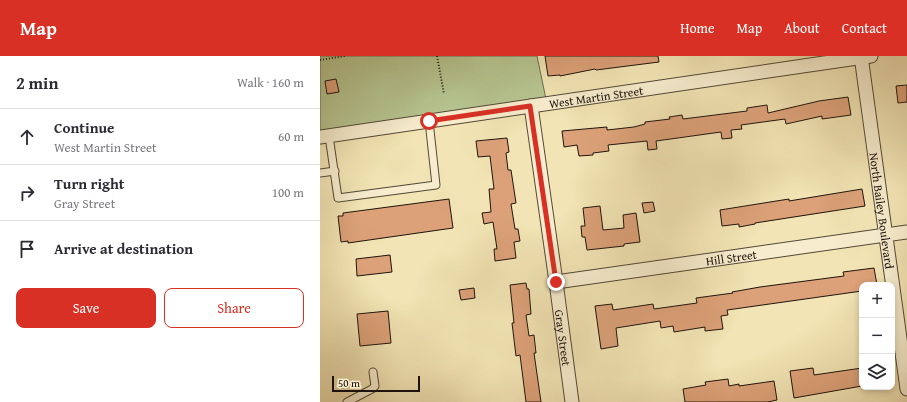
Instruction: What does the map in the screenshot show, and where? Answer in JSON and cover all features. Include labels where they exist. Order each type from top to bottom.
[{"type":"street","name":"West Martin Street","points":[[325,136],[864,57]]},
{"type":"street","name":"North Bailey Boulevard","points":[[864,57],[907,389]]},
{"type":"street","name":"Gray Street","points":[[530,106],[572,402]]},
{"type":"street","name":"Hill Street","points":[[556,282],[907,232]]},
{"type":"lane","points":[[325,136],[335,171],[338,198],[436,185],[429,121]]},
{"type":"lane","points":[[320,173],[335,171]]},
{"type":"lane","points":[[347,402],[372,389],[374,386],[373,372]]},
{"type":"path","points":[[320,60],[345,56]]},
{"type":"path","points":[[437,56],[444,94]]},
{"type":"green space","points":[[320,56],[537,56],[547,104],[320,137]]},
{"type":"building","points":[[545,56],[658,56],[659,62],[595,69],[560,76],[548,76]]},
{"type":"building","points":[[336,79],[339,92],[327,94],[325,81]]},
{"type":"building","points":[[907,85],[907,102],[898,103],[896,86]]},
{"type":"building","points":[[848,97],[851,115],[822,119],[822,116],[786,124],[785,119],[741,125],[742,129],[731,130],[732,138],[722,139],[721,132],[656,141],[657,149],[648,150],[647,141],[608,145],[609,151],[593,153],[593,155],[579,156],[577,145],[564,147],[562,131],[607,127],[607,130],[634,127],[645,124],[645,122],[670,119],[669,117],[682,115],[683,119],[747,111],[747,108],[767,105],[768,113],[819,101]]},
{"type":"building","points":[[507,138],[509,152],[506,153],[508,170],[511,170],[516,203],[511,204],[515,229],[518,229],[520,241],[514,242],[516,258],[495,261],[494,249],[497,249],[493,222],[484,224],[482,213],[491,212],[489,189],[494,189],[490,156],[478,157],[476,141]]},
{"type":"building","points":[[862,189],[865,206],[755,223],[739,227],[739,224],[722,226],[720,210]]},
{"type":"building","points":[[449,199],[453,228],[348,243],[348,241],[341,242],[338,216],[343,216],[343,213]]},
{"type":"building","points":[[653,202],[655,211],[644,213],[642,203]]},
{"type":"building","points":[[600,206],[603,230],[624,228],[623,215],[636,213],[640,242],[624,244],[624,246],[587,250],[585,237],[582,237],[581,226],[585,226],[583,208]]},
{"type":"building","points":[[390,255],[392,272],[357,276],[356,259]]},
{"type":"building","points":[[874,268],[876,282],[859,282],[859,291],[727,310],[728,315],[721,316],[723,329],[705,331],[705,327],[674,332],[673,326],[661,328],[660,321],[616,328],[618,346],[601,349],[595,306],[612,304],[613,310],[653,304],[654,309],[697,303],[696,298],[733,293],[732,292],[760,287],[844,276],[843,272]]},
{"type":"building","points":[[526,283],[527,289],[529,289],[531,314],[526,315],[529,336],[534,335],[536,353],[534,353],[541,402],[526,402],[520,355],[516,356],[512,323],[514,323],[510,285]]},
{"type":"building","points":[[474,288],[475,298],[461,300],[459,290]]},
{"type":"building","points":[[388,311],[391,343],[360,346],[357,314]]},
{"type":"building","points":[[813,368],[814,375],[859,368],[859,387],[794,398],[790,371]]},
{"type":"building","points":[[728,379],[729,386],[774,381],[777,400],[768,402],[685,402],[683,389],[706,385],[705,382]]},
{"type":"route","points":[[429,121],[530,106],[556,282]]}]
